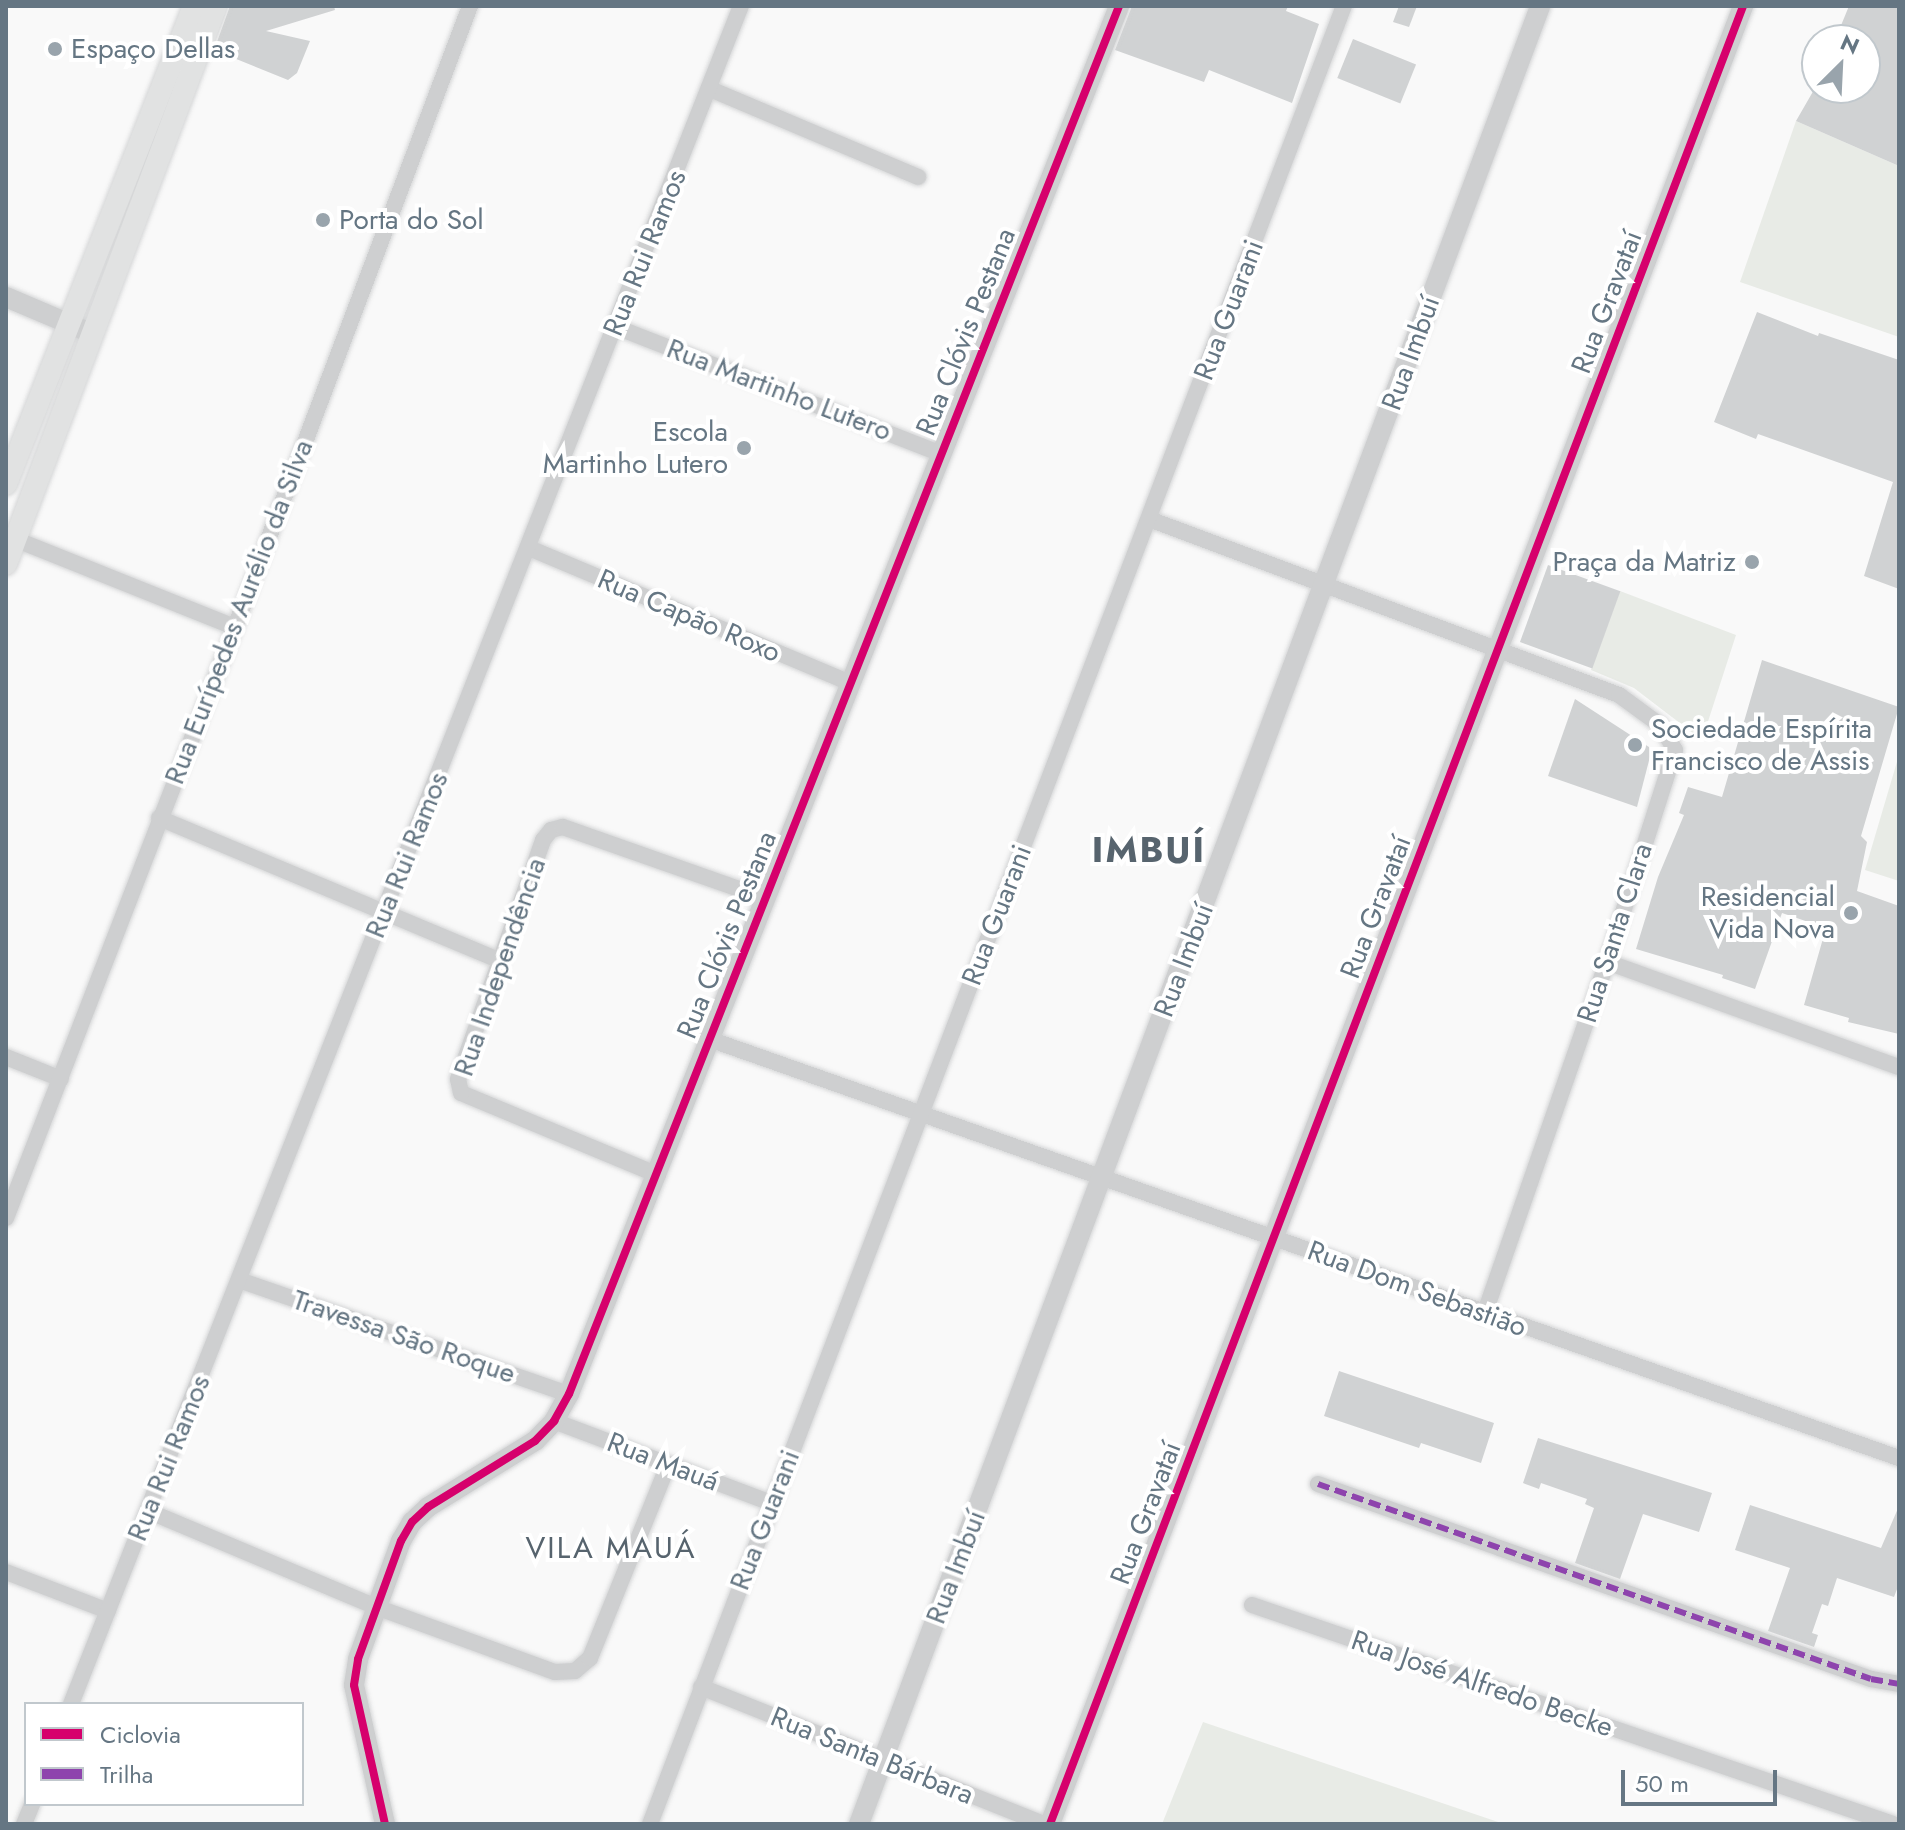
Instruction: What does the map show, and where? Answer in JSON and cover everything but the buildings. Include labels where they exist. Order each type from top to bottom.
[{"type":"main road","points":[[6,484],[194,6]]},
{"type":"main road","points":[[6,564],[11,537],[93,334],[216,6]]},
{"type":"street","name":"Rua Eurípedes Aurélio da Silva","points":[[6,1218],[235,627],[470,6]]},
{"type":"street","name":"Rua Rui Ramos","points":[[72,1702],[741,6]]},
{"type":"street","name":"Rua Clóvis Pestana","points":[[385,1824],[354,1685],[358,1659],[401,1541],[412,1522],[428,1507],[535,1441],[554,1421],[569,1394],[1119,6]]},
{"type":"street","name":"Rua Guarani","points":[[650,1824],[1344,6]]},
{"type":"street","name":"Rua Imbuí","points":[[859,1824],[1540,6]]},
{"type":"street","name":"Rua Gravataí","points":[[1050,1824],[1743,6]]},
{"type":"street","points":[[710,89],[918,177]]},
{"type":"street","points":[[6,297],[93,334]]},
{"type":"street","name":"Rua Martinho Lutero","points":[[616,327],[941,454]]},
{"type":"street","points":[[1149,519],[1497,652]]},
{"type":"street","points":[[11,537],[235,627]]},
{"type":"street","name":"Rua Capão Roxo","points":[[529,548],[850,683]]},
{"type":"street","name":"Rua Santa Clara","points":[[1484,1315],[1607,962],[1675,750],[1660,725],[1638,705],[1619,695],[1497,652]]},
{"type":"street","points":[[159,818],[498,960]]},
{"type":"street","name":"Rua Independência","points":[[658,1175],[461,1093],[458,1079],[543,840],[551,830],[563,827],[765,898]]},
{"type":"street","points":[[1607,962],[1899,1067]]},
{"type":"street","name":"Rua Dom Sebastião","points":[[709,1039],[1484,1315],[1899,1458]]},
{"type":"street","points":[[6,1057],[61,1079]]},
{"type":"street","name":"Travessa São Roque","points":[[239,1280],[569,1394]]},
{"type":"street","name":"Rua Mauá","points":[[554,1421],[771,1503]]},
{"type":"street","points":[[148,1511],[376,1607],[555,1672],[575,1671],[590,1658],[668,1465]]},
{"type":"street","points":[[1318,1484],[1871,1679],[1899,1684]]},
{"type":"street","points":[[6,1572],[108,1611]]},
{"type":"street","name":"Rua José Alfredo Becke","points":[[1252,1605],[1893,1824]]},
{"type":"street","name":"Rua Santa Bárbara","points":[[701,1687],[1044,1824]]},
{"type":"shaded area","points":[[1796,121],[1899,166],[1899,337],[1740,282]]},
{"type":"shaded area","points":[[1620,591],[1736,635],[1702,740],[1634,688],[1591,670]]},
{"type":"shaded area","points":[[1899,755],[1899,881],[1865,870]]},
{"type":"shaded area","points":[[1203,1722],[1504,1824],[1162,1824]]},
{"type":"marked path","points":[[1318,1484],[1871,1679],[1899,1684]]},
{"type":"cycle path","points":[[385,1824],[354,1685],[358,1659],[401,1541],[412,1522],[428,1507],[535,1441],[554,1421],[569,1394],[1119,6]]},
{"type":"cycle path","points":[[1050,1824],[1743,6]]},
{"type":"place","name":"Espaço Dellas","points":[[55,49]]},
{"type":"place","name":"Porta do Sol","points":[[323,220]]},
{"type":"place","name":"Escola Martinho Lutero","points":[[744,448]]},
{"type":"place","name":"Praça da Matriz","points":[[1752,562]]},
{"type":"place","name":"Sociedade Espírita Francisco de Assis","points":[[1635,745]]},
{"type":"place","name":"Residencial Vida Nova","points":[[1851,913]]},
{"type":"district","name":"IMBUÍ","points":[[1149,850]]},
{"type":"district","name":"VILA MAUÁ","points":[[611,1548]]}]
